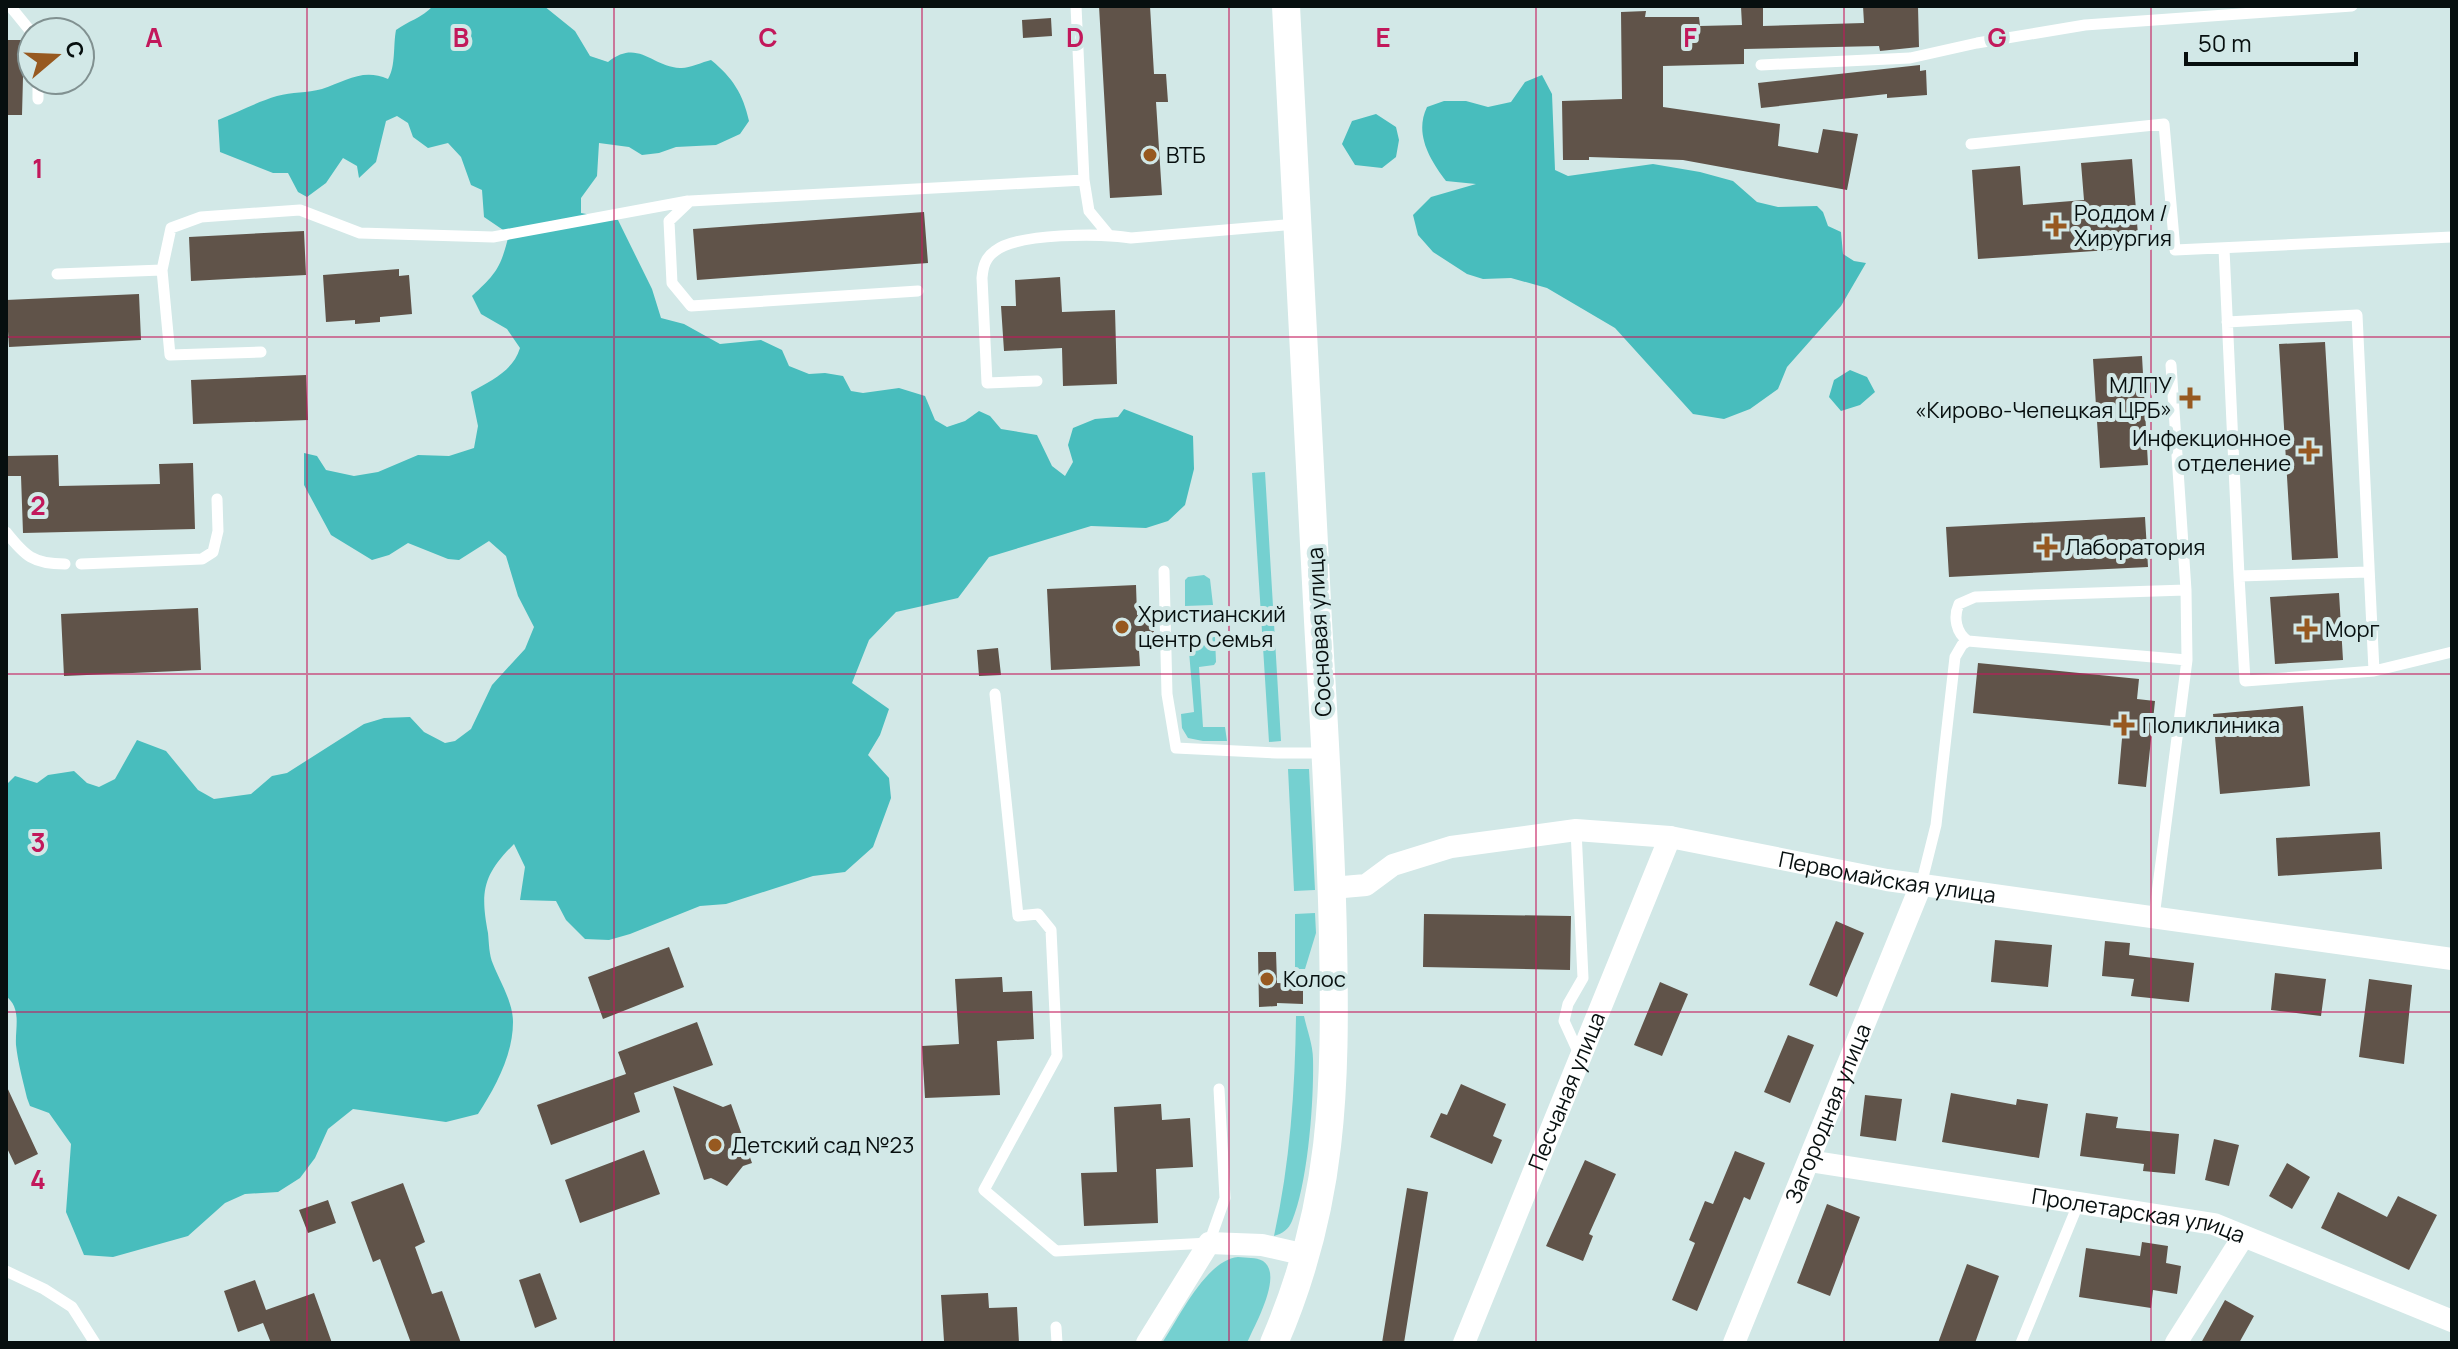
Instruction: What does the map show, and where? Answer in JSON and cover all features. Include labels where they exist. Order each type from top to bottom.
[{"type":"street","name":"Сосновая улица","points":[[1274,1343],[1306,1255],[1327,1157],[1335,1075],[1332,888],[1286,6]]},
{"type":"street","name":"Первомайская улица","points":[[1332,888],[1366,885],[1393,865],[1451,847],[1576,830],[1670,837],[1921,885],[2452,959]]},
{"type":"street","name":"Песчаная улица","points":[[1464,1343],[1670,837]]},
{"type":"street","name":"Загородная улица","points":[[1734,1343],[1921,885]]},
{"type":"street","name":"Пролетарская улица","points":[[1809,1161],[2214,1224],[2452,1321]]},
{"type":"street","points":[[2176,1343],[2243,1237]]},
{"type":"street","points":[[1147,1343],[1209,1243],[1262,1245],[1306,1255]]},
{"type":"lane","points":[[1076,6],[1084,180],[1089,211],[1108,234]]},
{"type":"lane","points":[[1761,65],[1910,58],[2085,25],[2352,6]]},
{"type":"lane","points":[[1971,144],[2164,124],[2175,250],[2452,237]]},
{"type":"lane","points":[[261,352],[170,355],[162,270],[171,228],[201,217],[300,210],[360,233],[493,237],[690,201],[1084,180]]},
{"type":"lane","points":[[690,201],[669,221],[672,283],[691,306],[918,291]]},
{"type":"lane","points":[[1037,381],[987,383],[984,264],[994,251],[1009,243],[1108,234],[1131,238],[1297,224]]},
{"type":"lane","points":[[2224,249],[2245,681],[2374,671],[2452,652]]},
{"type":"lane","points":[[57,274],[162,270]]},
{"type":"lane","points":[[2227,322],[2357,315],[2374,671]]},
{"type":"lane","points":[[2154,917],[2187,660],[2186,590],[2171,365]]},
{"type":"lane","points":[[81,564],[202,559],[213,552],[218,531],[217,499]]},
{"type":"lane","points":[[6,532],[21,551],[43,564],[65,564]]},
{"type":"lane","points":[[1164,571],[1167,694],[1176,748],[1325,753]]},
{"type":"lane","points":[[2239,576],[2368,572]]},
{"type":"lane","points":[[1968,641],[1959,632],[1956,618],[1959,604],[1969,598],[2186,590]]},
{"type":"lane","points":[[1921,885],[1936,825],[1955,657],[1962,645],[1968,641],[2187,660]]},
{"type":"lane","points":[[995,694],[1018,916],[1038,914],[1051,930],[1057,1056],[984,1190],[1056,1251],[1209,1243],[1225,1198],[1219,1089]]},
{"type":"lane","points":[[1576,830],[1583,978],[1568,1004],[1564,1021],[1580,1056]]},
{"type":"lane","points":[[2021,1343],[2079,1202]]},
{"type":"lane","points":[[6,1271],[72,1307],[95,1343]]},
{"type":"lane","points":[[1056,1327],[1057,1343]]},
{"type":"shaded area","points":[[433,6],[544,6],[575,31],[590,56],[608,62],[619,55],[637,53],[680,68],[711,60],[731,80],[744,103],[749,121],[740,134],[716,145],[676,147],[642,155],[629,147],[599,143],[597,176],[581,198],[581,213],[618,220],[652,289],[661,318],[684,324],[720,344],[761,340],[782,350],[789,366],[809,374],[843,376],[851,391],[863,393],[899,388],[925,396],[935,420],[947,427],[965,421],[979,411],[990,416],[1001,429],[1037,435],[1052,466],[1065,476],[1073,462],[1068,445],[1073,428],[1095,419],[1118,417],[1124,409],[1193,436],[1194,469],[1185,505],[1168,521],[1146,528],[1091,526],[989,557],[958,598],[896,612],[869,640],[852,683],[889,709],[880,735],[868,755],[889,778],[891,798],[873,847],[845,872],[813,876],[726,904],[700,906],[609,940],[585,939],[566,920],[556,901],[520,900],[525,867],[514,844],[490,875],[484,906],[491,957],[511,1007],[512,1034],[502,1071],[478,1114],[446,1122],[353,1109],[328,1129],[315,1158],[300,1178],[278,1192],[245,1194],[225,1203],[188,1236],[113,1257],[84,1255],[66,1212],[71,1144],[49,1113],[30,1106],[17,1052],[16,1012],[6,996],[6,785],[15,776],[37,783],[48,775],[74,771],[87,783],[99,787],[115,779],[137,740],[166,751],[198,790],[214,799],[251,794],[272,776],[287,773],[364,724],[384,718],[410,717],[424,732],[445,743],[455,741],[471,729],[492,685],[525,649],[534,627],[518,596],[506,556],[489,541],[459,560],[448,559],[408,543],[389,555],[372,560],[331,535],[304,485],[304,453],[317,456],[326,470],[354,476],[378,472],[418,455],[449,456],[474,448],[478,426],[471,392],[507,369],[520,348],[507,329],[481,314],[472,296],[497,269],[509,234],[484,217],[482,190],[471,185],[461,157],[448,143],[428,148],[413,137],[408,123],[397,116],[386,121],[376,162],[359,178],[357,166],[343,158],[326,183],[307,197],[298,192],[288,173],[273,173],[220,152],[218,120],[277,96],[322,89],[362,75],[388,79],[396,30]]},
{"type":"shaded area","points":[[1542,75],[1552,94],[1555,170],[1568,176],[1653,164],[1733,181],[1757,202],[1778,207],[1817,206],[1828,226],[1841,232],[1843,254],[1854,261],[1866,263],[1841,306],[1787,367],[1778,389],[1750,409],[1724,419],[1693,414],[1615,328],[1547,288],[1511,278],[1483,279],[1467,274],[1433,252],[1418,235],[1413,215],[1431,197],[1476,184],[1446,181],[1434,164],[1423,137],[1423,117],[1427,107],[1444,101],[1466,101],[1488,107],[1511,102],[1525,82]]},
{"type":"shaded area","points":[[1376,114],[1396,127],[1399,140],[1396,157],[1382,168],[1355,165],[1342,144],[1352,121]]},
{"type":"shaded area","points":[[1850,370],[1867,377],[1875,392],[1860,405],[1841,411],[1829,397],[1834,380]]},
{"type":"shaded area","points":[[1265,472],[1281,741],[1269,742],[1252,473]]},
{"type":"shaded area","points":[[1204,575],[1210,579],[1213,605],[1185,606],[1185,580]]},
{"type":"shaded area","points":[[1215,637],[1216,662],[1199,667],[1203,727],[1225,727],[1227,741],[1203,741],[1188,738],[1182,728],[1181,714],[1194,712],[1188,639]]},
{"type":"shaded area","points":[[1288,769],[1309,769],[1315,890],[1294,891]]},
{"type":"shaded area","points":[[1315,913],[1316,933],[1305,969],[1295,969],[1295,914]]},
{"type":"shaded area","points":[[1296,1016],[1304,1016],[1313,1054],[1309,1142],[1298,1205],[1289,1226],[1274,1236],[1291,1127]]},
{"type":"shaded area","points":[[1238,1257],[1263,1261],[1269,1268],[1270,1277],[1266,1301],[1247,1343],[1162,1343],[1204,1279],[1215,1268]]},
{"type":"building","points":[[1099,6],[1150,6],[1154,74],[1166,74],[1168,102],[1156,102],[1162,195],[1110,198]]},
{"type":"building","points":[[1863,6],[1918,6],[1919,47],[1880,51],[1879,46],[1744,49],[1744,64],[1663,66],[1663,107],[1780,124],[1778,146],[1818,153],[1823,129],[1858,134],[1847,190],[1683,160],[1589,157],[1589,160],[1563,160],[1562,101],[1622,99],[1621,12],[1646,11],[1645,17],[1699,17],[1700,26],[1742,25],[1741,7],[1763,7],[1763,26],[1864,23]]},
{"type":"building","points":[[1051,18],[1052,36],[1023,38],[1022,20]]},
{"type":"building","points":[[6,40],[16,40],[16,96],[23,96],[22,115],[6,115]]},
{"type":"building","points":[[1920,65],[1920,71],[1926,70],[1927,95],[1887,98],[1887,94],[1761,108],[1758,83]]},
{"type":"building","name":"Роддом / Хирургия","points":[[2132,159],[2139,248],[1978,259],[1972,170],[2020,166],[2023,205],[2084,200],[2081,163]]},
{"type":"building","points":[[924,212],[928,263],[697,280],[693,229]]},
{"type":"building","points":[[304,231],[306,275],[191,281],[189,237]]},
{"type":"building","points":[[399,269],[399,276],[409,275],[412,314],[380,317],[380,322],[326,322],[323,275]]},
{"type":"building","points":[[1060,277],[1062,312],[1115,310],[1117,384],[1063,386],[1062,348],[1004,351],[1001,306],[1016,306],[1015,280]]},
{"type":"building","points":[[139,294],[141,340],[9,347],[6,300]]},
{"type":"building","name":"Инфекционное отделение","points":[[2325,342],[2338,558],[2292,560],[2279,344]]},
{"type":"building","points":[[2142,356],[2148,465],[2100,468],[2093,359]]},
{"type":"building","points":[[306,375],[308,420],[193,424],[191,380]]},
{"type":"building","points":[[58,455],[59,486],[160,484],[159,464],[193,463],[195,529],[23,533],[21,476],[6,476],[6,456]]},
{"type":"building","name":"Лаборатория","points":[[2145,517],[2148,567],[1949,577],[1946,527]]},
{"type":"building","points":[[1136,585],[1137,615],[1153,614],[1154,635],[1138,635],[1140,666],[1051,670],[1047,589]]},
{"type":"building","name":"Морг","points":[[2339,593],[2343,660],[2275,664],[2270,597]]},
{"type":"building","points":[[198,608],[201,670],[64,676],[61,614]]},
{"type":"building","points":[[998,648],[1001,675],[979,676],[977,650]]},
{"type":"building","name":"Поликлиника","points":[[1978,663],[2139,679],[2137,699],[2155,701],[2146,787],[2118,784],[2123,727],[1973,713]]},
{"type":"building","points":[[2303,706],[2310,786],[2220,794],[2213,714]]},
{"type":"building","points":[[2380,832],[2382,869],[2278,876],[2276,838]]},
{"type":"building","points":[[1424,914],[1571,916],[1570,970],[1423,967]]},
{"type":"building","points":[[1836,921],[1864,933],[1837,997],[1809,985]]},
{"type":"building","points":[[1995,940],[2052,945],[2048,987],[1991,982]]},
{"type":"building","points":[[2105,941],[2130,943],[2129,955],[2194,963],[2189,1002],[2131,996],[2134,979],[2102,976]]},
{"type":"building","points":[[669,947],[684,987],[603,1019],[588,977]]},
{"type":"building","name":"Колос","points":[[1258,952],[1276,952],[1277,983],[1303,984],[1303,1004],[1277,1003],[1277,1006],[1259,1007]]},
{"type":"building","points":[[2275,973],[2326,979],[2321,1016],[2271,1010]]},
{"type":"building","points":[[1002,977],[1003,992],[1032,991],[1034,1039],[997,1041],[1000,1095],[925,1098],[922,1046],[959,1044],[955,979]]},
{"type":"building","points":[[2369,979],[2412,985],[2404,1064],[2359,1057]]},
{"type":"building","points":[[1660,982],[1688,994],[1662,1056],[1634,1045]]},
{"type":"building","points":[[697,1022],[713,1065],[634,1093],[640,1112],[551,1145],[537,1105],[626,1074],[618,1052]]},
{"type":"building","points":[[1788,1035],[1814,1045],[1790,1103],[1764,1092]]},
{"type":"building","points":[[1461,1084],[1506,1104],[1493,1136],[1502,1140],[1492,1164],[1430,1137],[1441,1113],[1447,1115]]},
{"type":"building","points":[[6,1085],[38,1154],[15,1165],[6,1146]]},
{"type":"building","points":[[673,1086],[723,1107],[731,1104],[752,1163],[743,1166],[727,1186],[711,1178],[704,1180]]},
{"type":"building","points":[[1951,1093],[2016,1105],[2017,1099],[2048,1104],[2039,1158],[1942,1142]]},
{"type":"building","points":[[1865,1095],[1902,1099],[1896,1141],[1860,1136]]},
{"type":"building","points":[[1161,1104],[1162,1120],[1190,1118],[1193,1167],[1156,1169],[1158,1223],[1084,1226],[1081,1173],[1117,1172],[1114,1107]]},
{"type":"building","points":[[2086,1113],[2118,1117],[2116,1128],[2179,1134],[2175,1174],[2143,1171],[2144,1164],[2080,1156]]},
{"type":"building","points":[[2214,1139],[2239,1145],[2229,1186],[2205,1180]]},
{"type":"building","points":[[644,1150],[660,1194],[580,1223],[565,1180]]},
{"type":"building","points":[[1735,1151],[1765,1163],[1750,1200],[1744,1197],[1697,1311],[1672,1300],[1695,1243],[1689,1240],[1705,1201],[1713,1204]]},
{"type":"building","points":[[1585,1160],[1616,1174],[1589,1234],[1593,1236],[1583,1261],[1546,1246]]},
{"type":"building","points":[[2287,1163],[2310,1177],[2292,1209],[2269,1196]]},
{"type":"building","points":[[403,1183],[425,1242],[415,1247],[432,1294],[442,1291],[461,1343],[411,1343],[380,1259],[373,1262],[351,1202]]},
{"type":"building","points":[[1407,1188],[1428,1192],[1404,1343],[1382,1343]]},
{"type":"building","points":[[2338,1192],[2387,1217],[2398,1196],[2437,1215],[2409,1270],[2321,1228]]},
{"type":"building","points":[[328,1200],[336,1223],[308,1233],[299,1210]]},
{"type":"building","points":[[1827,1204],[1860,1217],[1830,1296],[1797,1283]]},
{"type":"building","points":[[2142,1242],[2168,1246],[2166,1263],[2181,1266],[2177,1294],[2153,1290],[2151,1308],[2079,1297],[2086,1248],[2140,1256]]},
{"type":"building","points":[[1967,1264],[1999,1276],[1975,1343],[1938,1343]]},
{"type":"building","points":[[540,1273],[557,1319],[535,1328],[519,1280]]},
{"type":"building","points":[[255,1280],[266,1310],[314,1293],[332,1343],[271,1343],[263,1323],[238,1332],[224,1291]]},
{"type":"building","points":[[988,1293],[989,1308],[1017,1307],[1019,1343],[944,1341],[941,1295]]},
{"type":"building","points":[[2225,1300],[2254,1316],[2239,1343],[2201,1343]]},
{"type":"place","name":"ВТБ","points":[[1150,155]]},
{"type":"place","name":"Роддом / Хирургия","points":[[2056,226]]},
{"type":"place","name":"МЛПУ «Кирово-Чепецкая ЦРБ»","points":[[2190,398]]},
{"type":"place","name":"Инфекционное отделение","points":[[2309,451]]},
{"type":"place","name":"Лаборатория","points":[[2047,547]]},
{"type":"place","name":"Христианский центр Семья","points":[[1122,627]]},
{"type":"place","name":"Морг","points":[[2307,629]]},
{"type":"place","name":"Поликлиника","points":[[2124,725]]},
{"type":"place","name":"Колос","points":[[1267,979]]},
{"type":"place","name":"Детский сад №23","points":[[715,1145]]}]
